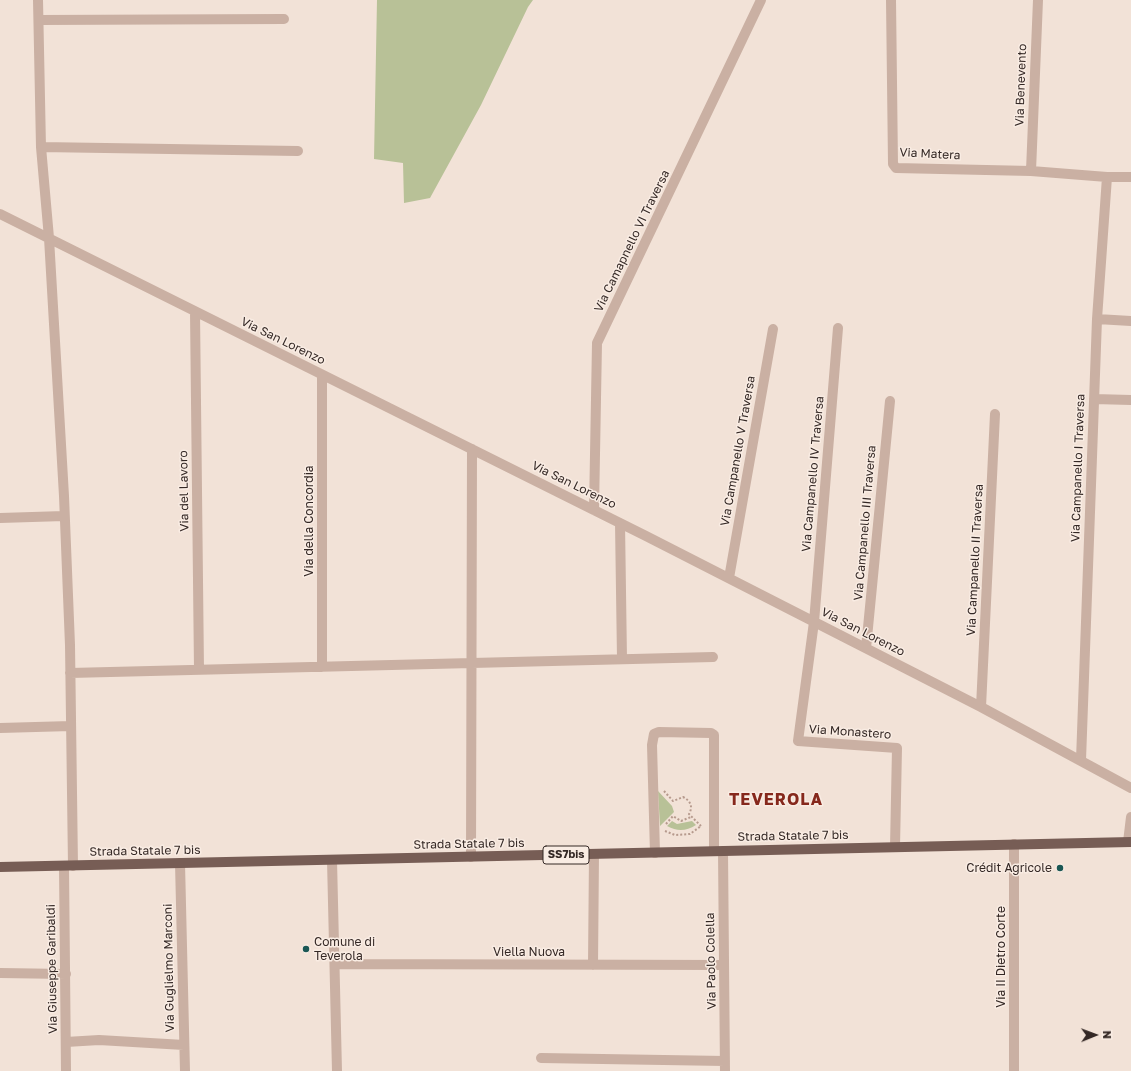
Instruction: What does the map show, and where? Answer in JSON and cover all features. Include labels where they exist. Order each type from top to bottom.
[{"type":"main road","name":"Strada Statale 7 bis","points":[[0,867],[1129,842]]},
{"type":"street","name":"Via Giuseppe Garibaldi","points":[[38,0],[41,147],[49,238],[64,516],[70,673],[71,726],[66,974],[66,1071]]},
{"type":"street","name":"Via Camapnello VI Traversa","points":[[594,510],[597,343],[761,0]]},
{"type":"street","name":"Via Matera","points":[[891,0],[893,164],[896,168],[1031,171],[1107,177],[1131,177]]},
{"type":"street","name":"Via Benevento","points":[[1031,171],[1038,0]]},
{"type":"street","points":[[39,20],[284,19]]},
{"type":"street","points":[[41,147],[298,151]]},
{"type":"street","name":"Via Campanello I Traversa","points":[[1081,760],[1097,320],[1107,177]]},
{"type":"street","name":"Via San Lorenzo","points":[[0,214],[729,578],[981,707],[1131,788]]},
{"type":"street","name":"Via del Lavoro","points":[[195,312],[199,670]]},
{"type":"street","points":[[1097,320],[1131,321]]},
{"type":"street","name":"Via Campanello IV Traversa","points":[[814,622],[838,328]]},
{"type":"street","name":"Via Campanello V Traversa","points":[[729,578],[773,329]]},
{"type":"street","name":"Via della Concordia","points":[[322,375],[322,667]]},
{"type":"street","points":[[1094,399],[1131,400]]},
{"type":"street","name":"Via Campanello III Traversa","points":[[866,648],[890,401]]},
{"type":"street","name":"Via Campanello II Traversa","points":[[981,707],[995,414]]},
{"type":"street","points":[[471,857],[472,449]]},
{"type":"street","points":[[0,518],[64,516]]},
{"type":"street","points":[[620,523],[622,660]]},
{"type":"street","name":"Via Monastero","points":[[814,622],[798,741],[897,748],[896,847]]},
{"type":"street","points":[[70,673],[713,657]]},
{"type":"street","points":[[0,728],[71,726]]},
{"type":"street","name":"Via Paolo Colella","points":[[655,853],[652,745],[654,734],[659,732],[711,733],[714,735],[724,966],[725,1066]]},
{"type":"street","points":[[1129,842],[1131,818]]},
{"type":"street","name":"Via II Dietro Corte","points":[[1014,844],[1014,1071]]},
{"type":"street","points":[[593,965],[594,854]]},
{"type":"street","points":[[332,860],[338,1071]]},
{"type":"street","name":"Via Guglielmo Marconi","points":[[180,864],[185,1071]]},
{"type":"street","name":"Viella Nuova","points":[[335,964],[724,966]]},
{"type":"street","points":[[0,973],[66,974]]},
{"type":"street","points":[[66,1042],[99,1040],[184,1045]]},
{"type":"street","points":[[541,1058],[725,1066]]},
{"type":"path","points":[[661,788],[673,801],[684,797],[688,800],[691,804],[689,814],[701,826]]},
{"type":"path","points":[[691,817],[681,821],[673,816],[662,829],[675,835],[690,834],[704,823]]},
{"type":"green space","points":[[377,0],[533,0],[528,7],[481,105],[430,198],[404,203],[403,163],[374,159]]},
{"type":"green space","points":[[658,791],[672,806],[674,812],[660,826]]},
{"type":"green space","points":[[672,821],[677,824],[692,821],[696,825],[689,829],[678,830],[667,826]]},
{"type":"place","name":"Crédit Agricole","points":[[1060,868]]},
{"type":"place","name":"Comune di Teverola","points":[[306,949]]},
{"type":"district","name":"TEVEROLA","points":[[776,800]]}]
